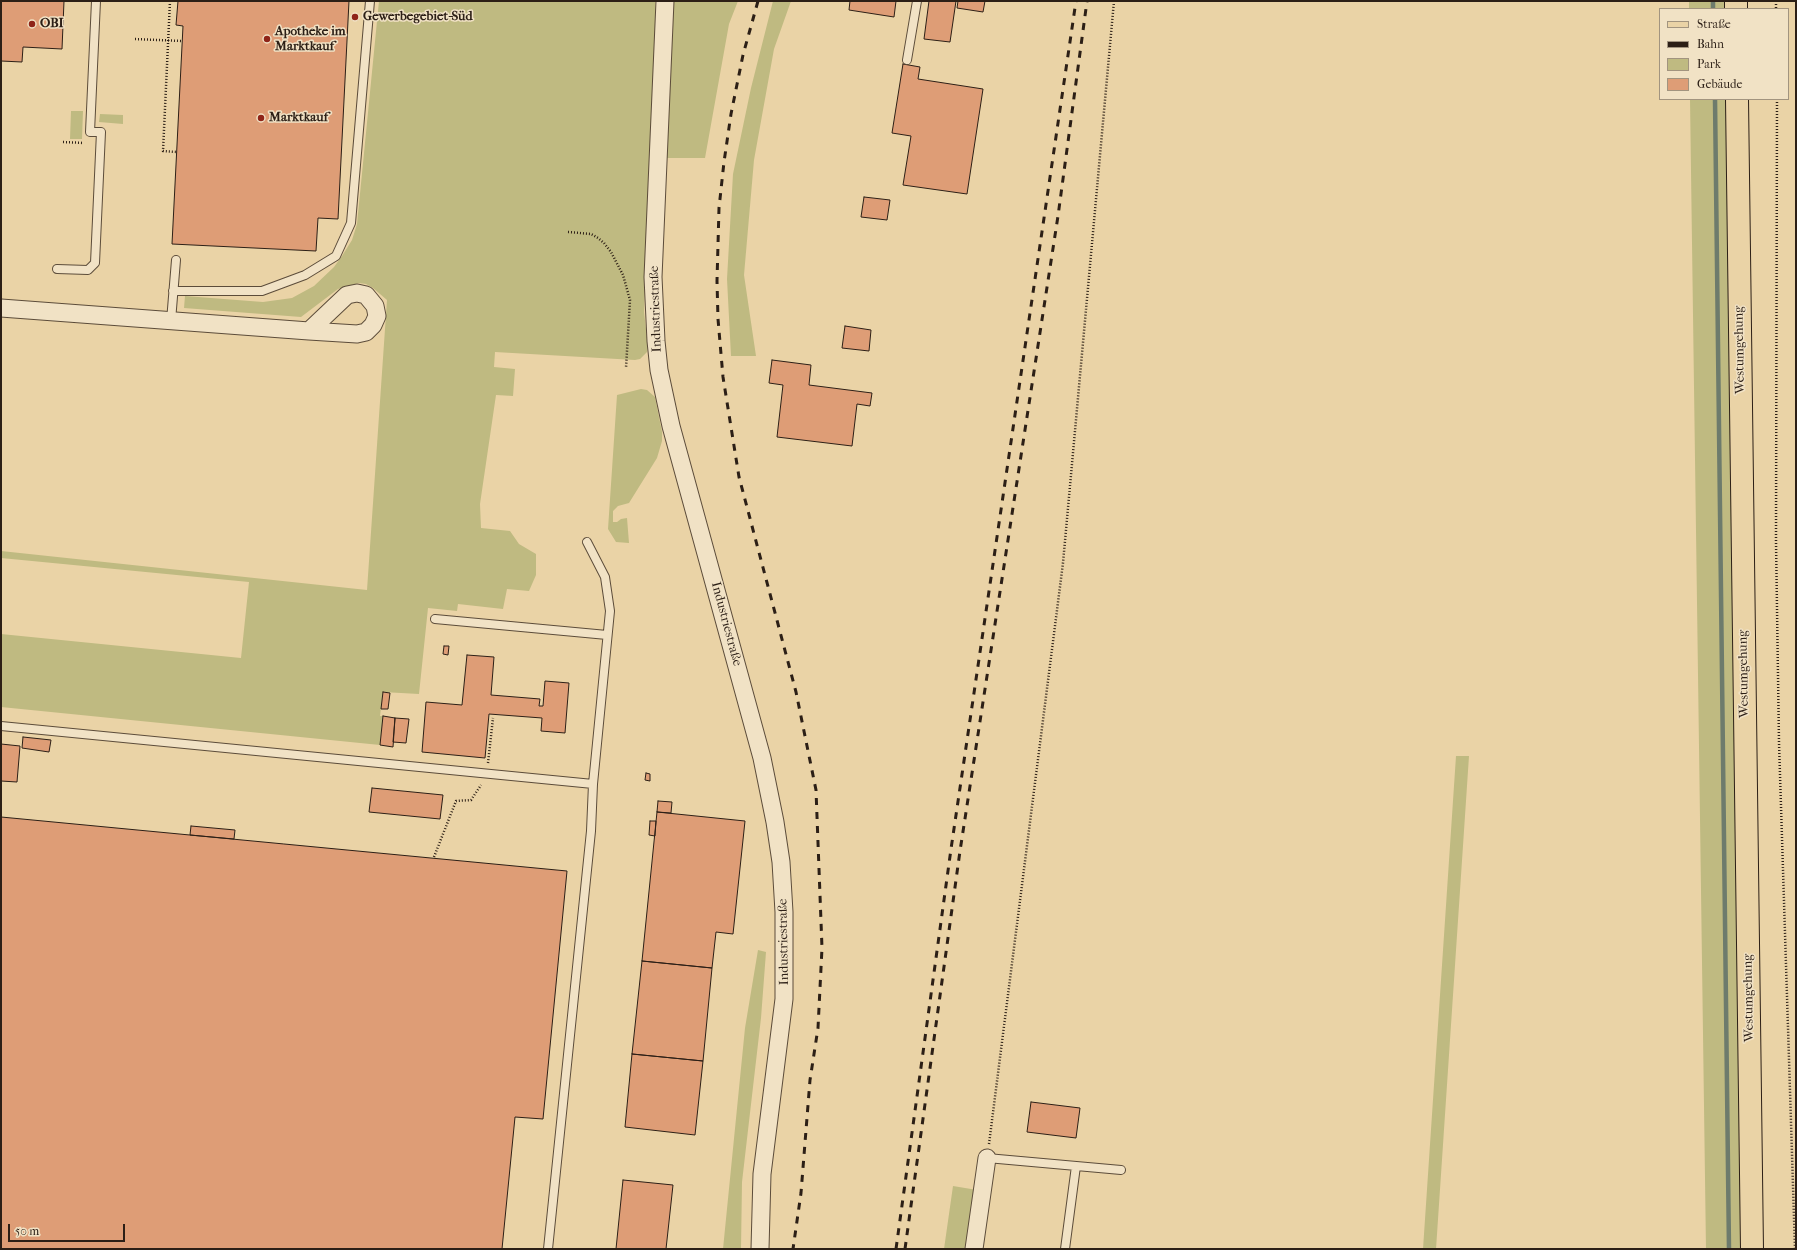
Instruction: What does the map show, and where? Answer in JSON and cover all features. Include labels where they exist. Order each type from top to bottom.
[{"type":"main road","name":"Westumgehung","points":[[1737,100],[1752,1249]]},
{"type":"street","name":"Industriestraße","points":[[665,1],[653,277],[659,370],[671,426],[762,758],[775,822],[781,862],[784,912],[784,999],[762,1174],[760,1249]]},
{"type":"street","points":[[1,308],[309,331]]},
{"type":"street","points":[[974,1249],[987,1158]]},
{"type":"lane","points":[[57,268],[88,270],[95,263],[101,132],[90,132],[96,1]]},
{"type":"lane","points":[[173,291],[262,290],[305,275],[336,256],[351,223],[370,1]]},
{"type":"lane","points":[[907,60],[917,1]]},
{"type":"lane","points":[[171,321],[176,260]]},
{"type":"lane","points":[[548,1249],[589,846],[593,784],[610,611],[603,572],[588,542]]},
{"type":"lane","points":[[435,619],[607,635]]},
{"type":"lane","points":[[1,726],[593,784]]},
{"type":"lane","points":[[987,1158],[1121,1170]]},
{"type":"lane","points":[[1065,1249],[1076,1166]]},
{"type":"path","points":[[170,1],[163,151],[177,152]]},
{"type":"path","points":[[987,1158],[1063,563],[1114,1]]},
{"type":"path","points":[[135,39],[182,41]]},
{"type":"path","points":[[1777,100],[1776,541],[1779,743],[1795,1249]]},
{"type":"path","points":[[63,142],[100,144]]},
{"type":"path","points":[[568,232],[591,234],[598,238],[611,252],[623,275],[630,300],[626,368]]},
{"type":"path","points":[[434,857],[456,801],[471,800],[482,782],[489,761],[493,718]]},
{"type":"green space","points":[[379,1],[655,1],[656,19],[644,312],[648,346],[647,352],[640,359],[635,360],[495,352],[494,367],[515,369],[513,396],[496,395],[480,504],[481,528],[510,531],[519,544],[536,554],[536,575],[529,591],[507,589],[503,609],[458,604],[457,611],[428,608],[419,694],[383,692],[380,716],[383,716],[380,745],[1,707],[1,634],[241,658],[249,582],[1,558],[1,551],[367,590],[387,300],[373,288],[366,284],[359,283],[338,289],[301,317],[184,308],[185,296],[263,302],[292,298],[314,286],[334,267],[342,256],[352,240],[357,224]]},
{"type":"green space","points":[[673,1],[738,1],[729,24],[705,158],[666,158]]},
{"type":"green space","points":[[773,1],[791,1],[774,49],[754,160],[744,275],[756,356],[731,356],[727,279],[733,174],[751,88]]},
{"type":"green space","points":[[1689,1],[1725,1],[1725,8],[1689,8]]},
{"type":"green space","points":[[1690,100],[1726,100],[1741,1249],[1706,1249]]},
{"type":"green space","points":[[71,111],[83,111],[82,139],[70,139]]},
{"type":"green space","points":[[100,114],[123,115],[123,124],[99,122]]},
{"type":"green space","points":[[641,389],[647,390],[655,397],[662,432],[662,441],[657,458],[629,503],[618,506],[613,511],[613,522],[627,518],[629,543],[616,542],[608,529],[617,395]]},
{"type":"green space","points":[[1456,756],[1469,756],[1436,1249],[1423,1249]]},
{"type":"green space","points":[[758,950],[766,952],[761,1018],[742,1182],[741,1249],[723,1249],[745,1028]]},
{"type":"green space","points":[[953,1186],[977,1190],[968,1249],[944,1249]]},
{"type":"building","name":"OBI","points":[[1,1],[64,1],[62,49],[23,47],[22,62],[1,61]]},
{"type":"building","name":"Marktkauf","points":[[178,1],[349,1],[338,219],[318,218],[316,251],[172,244],[183,26],[176,25]]},
{"type":"building","points":[[850,1],[896,1],[894,17],[849,10]]},
{"type":"building","points":[[929,1],[956,1],[950,42],[924,39]]},
{"type":"building","points":[[958,1],[985,1],[983,12],[957,8]]},
{"type":"building","points":[[903,64],[920,67],[918,79],[983,89],[967,194],[903,185],[911,136],[892,133]]},
{"type":"building","points":[[864,197],[890,200],[887,220],[861,217]]},
{"type":"building","points":[[845,326],[871,330],[869,351],[842,348]]},
{"type":"building","points":[[772,360],[811,365],[809,385],[872,393],[870,406],[857,404],[852,446],[777,437],[783,385],[769,383]]},
{"type":"building","points":[[444,646],[449,646],[448,655],[443,654]]},
{"type":"building","points":[[467,655],[494,657],[491,695],[540,699],[539,706],[543,706],[545,681],[569,683],[565,733],[541,731],[542,718],[489,714],[485,758],[422,752],[426,702],[462,705]]},
{"type":"building","points":[[383,692],[390,693],[388,709],[381,709]]},
{"type":"building","points":[[383,716],[395,718],[393,747],[380,745]]},
{"type":"building","points":[[395,718],[409,719],[406,743],[393,742]]},
{"type":"building","points":[[23,737],[51,740],[49,752],[22,748]]},
{"type":"building","points":[[1,744],[20,746],[17,782],[1,781]]},
{"type":"building","points":[[646,773],[650,774],[650,781],[645,780]]},
{"type":"building","points":[[372,788],[443,795],[440,819],[369,812]]},
{"type":"building","points":[[658,801],[672,802],[671,813],[657,812]]},
{"type":"building","points":[[657,812],[745,821],[733,934],[716,932],[712,968],[642,961]]},
{"type":"building","points":[[1,817],[567,871],[543,1119],[515,1117],[502,1249],[1,1249]]},
{"type":"building","points":[[650,821],[656,821],[655,836],[649,835]]},
{"type":"building","points":[[191,826],[235,830],[234,839],[190,835]]},
{"type":"building","points":[[642,961],[712,968],[703,1061],[632,1054]]},
{"type":"building","points":[[632,1054],[703,1061],[695,1135],[625,1127]]},
{"type":"building","points":[[1031,1102],[1080,1108],[1076,1138],[1027,1132]]},
{"type":"building","points":[[623,1180],[673,1185],[666,1249],[616,1249]]},
{"type":"waterway","points":[[1713,1],[1713,8]]},
{"type":"waterway","points":[[1715,100],[1729,1249]]},
{"type":"railway","points":[[758,1],[743,55],[731,114],[724,162],[719,208],[717,281],[718,319],[723,377],[739,477],[796,692],[816,790],[822,948],[818,1028],[810,1080],[801,1193],[793,1249]]},
{"type":"railway","points":[[896,1249],[951,849],[1076,1]]},
{"type":"railway","points":[[905,1249],[960,851],[1058,216],[1087,1]]},
{"type":"place","name":"Gewerbegebiet-Süd","points":[[355,17]]},
{"type":"place","name":"OBI","points":[[32,24]]},
{"type":"place","name":"Apotheke im Marktkauf","points":[[267,39]]},
{"type":"place","name":"Marktkauf","points":[[261,118]]}]
